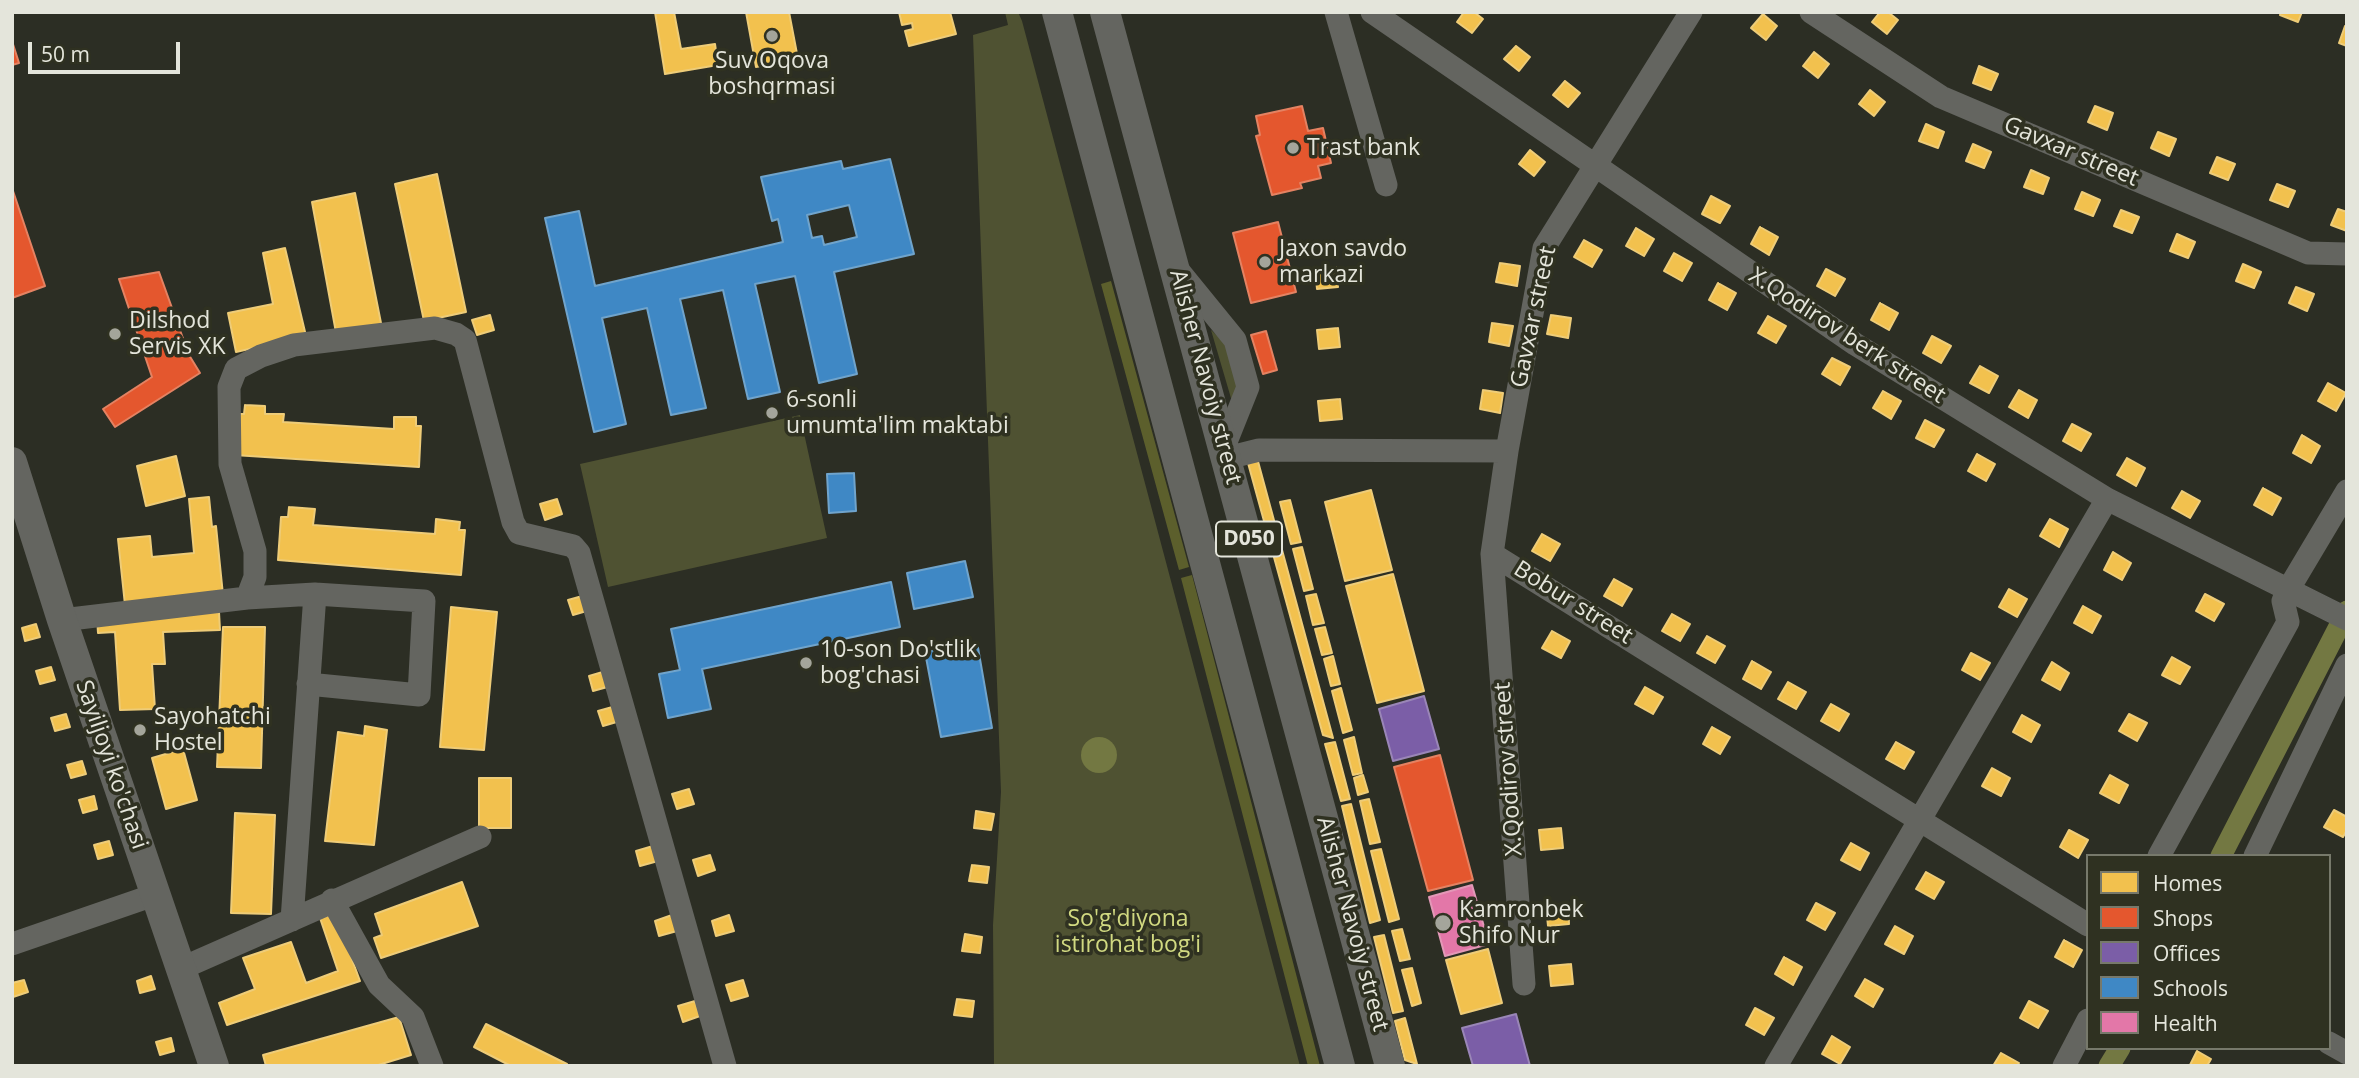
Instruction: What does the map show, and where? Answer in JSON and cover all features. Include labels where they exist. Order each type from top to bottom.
[{"type":"main road","name":"D050","points":[[1057,12],[1340,1066]]},
{"type":"main road","name":"Alisher Navoiy street","points":[[1105,12],[1391,1066]]},
{"type":"main road","name":"Sayiljoyi ko'chasi","points":[[12,462],[62,620],[214,1066]]},
{"type":"street","points":[[1336,12],[1386,185]]},
{"type":"street","name":"X.Qodirov berk street","points":[[1372,12],[1855,344],[2107,499],[2347,619]]},
{"type":"street","name":"Gavxar street","points":[[1507,451],[1544,248],[1691,12]]},
{"type":"street","name":"Gavxar street","points":[[1811,12],[1941,97],[2308,253],[2347,254]]},
{"type":"street","points":[[247,598],[255,577],[255,551],[230,464],[229,387],[236,369],[261,356],[294,345],[435,328],[446,329],[465,340],[513,522],[519,533],[573,546],[579,553],[725,1066]]},
{"type":"street","points":[[1225,453],[1259,450],[1507,451]]},
{"type":"street","name":"Bobur street","points":[[1507,451],[1492,554],[1921,818],[2086,924]]},
{"type":"street","points":[[2161,854],[2288,622],[2283,601],[2288,590],[2347,491]]},
{"type":"street","points":[[1776,1066],[2107,499]]},
{"type":"street","name":"X.Qodirov street","points":[[1492,554],[1524,984]]},
{"type":"street","points":[[62,620],[247,598],[315,594],[424,601],[419,695],[308,684]]},
{"type":"street","points":[[292,920],[315,594]]},
{"type":"street","points":[[2256,854],[2347,665]]},
{"type":"street","points":[[180,969],[480,836]]},
{"type":"street","points":[[12,944],[155,895]]},
{"type":"street","points":[[332,900],[379,985],[413,1017],[432,1066]]},
{"type":"street","points":[[2064,1066],[2086,1024]]},
{"type":"street","points":[[2331,1044],[2347,1053]]},
{"type":"green space","name":"So'g'diyona istirohat bog'i","points":[[1005,12],[1018,12],[1022,21],[1300,1066],[994,1066],[993,925],[1001,792],[973,35],[1008,25]]},
{"type":"green space","points":[[1211,330],[1226,344],[1237,385],[1233,405]]},
{"type":"green space","points":[[800,415],[827,538],[608,587],[580,464]]},
{"type":"shaded area","points":[[1111,281],[1189,567],[1179,570],[1101,284]]},
{"type":"shaded area","points":[[1192,575],[1320,1066],[1308,1066],[1181,578]]},
{"type":"shaded area","points":[[1099,737],[1112,742],[1117,755],[1112,768],[1099,773],[1086,768],[1081,755],[1086,742]]},
{"type":"building: Homes","points":[[655,12],[674,12],[681,49],[715,44],[718,65],[665,74]]},
{"type":"building: Homes","name":"Suv Oqova boshqrmasi","points":[[746,12],[789,12],[798,59],[756,67]]},
{"type":"building: Homes","points":[[899,12],[950,12],[956,34],[909,46],[905,31],[913,29],[912,23],[902,25]]},
{"type":"building: Homes","points":[[1464,12],[1474,12],[1483,19],[1472,33],[1457,22]]},
{"type":"building: Homes","points":[[1880,12],[1888,12],[1898,20],[1887,34],[1872,22]]},
{"type":"building: Homes","points":[[2281,12],[2302,12],[2298,22],[2280,15]]},
{"type":"building: Homes","points":[[1763,14],[1777,26],[1766,40],[1751,28]]},
{"type":"building: Homes","points":[[2345,26],[2347,27],[2347,46],[2339,43]]},
{"type":"building: Homes","points":[[1516,46],[1530,57],[1519,71],[1504,59]]},
{"type":"building: Homes","points":[[1814,52],[1829,64],[1818,78],[1803,66]]},
{"type":"building: Homes","points":[[1979,66],[1998,74],[1991,90],[1973,83]]},
{"type":"building: Homes","points":[[1565,81],[1580,93],[1568,107],[1553,95]]},
{"type":"building: Homes","points":[[1870,90],[1885,102],[1874,116],[1859,104]]},
{"type":"building: Homes","points":[[2095,106],[2113,113],[2107,130],[2088,122]]},
{"type":"building: Homes","points":[[1926,124],[1944,132],[1938,148],[1919,141]]},
{"type":"building: Homes","points":[[2158,132],[2176,139],[2169,156],[2151,148]]},
{"type":"building: Homes","points":[[1973,144],[1991,152],[1984,168],[1966,161]]},
{"type":"building: Homes","points":[[1530,150],[1545,162],[1534,176],[1519,164]]},
{"type":"building: Homes","points":[[2217,157],[2235,164],[2228,180],[2210,173]]},
{"type":"building: Homes","points":[[2031,170],[2049,178],[2043,194],[2024,187]]},
{"type":"building: Homes","points":[[437,174],[466,312],[424,321],[395,184]]},
{"type":"building: Homes","points":[[2277,184],[2295,191],[2288,207],[2270,200]]},
{"type":"building: Homes","points":[[2082,192],[2100,200],[2093,216],[2075,209]]},
{"type":"building: Homes","points":[[355,193],[382,328],[337,338],[312,202]]},
{"type":"building: Homes","points":[[1711,196],[1730,206],[1720,223],[1702,214]]},
{"type":"building: Homes","points":[[2338,209],[2347,212],[2347,231],[2331,225]]},
{"type":"building: Homes","points":[[2121,210],[2139,217],[2132,233],[2114,226]]},
{"type":"building: Homes","points":[[1760,227],[1778,237],[1769,255],[1751,244]]},
{"type":"building: Homes","points":[[1636,228],[1654,239],[1644,256],[1626,246]]},
{"type":"building: Homes","points":[[2177,234],[2195,242],[2188,258],[2170,251]]},
{"type":"building: Homes","points":[[1584,240],[1602,250],[1592,267],[1574,257]]},
{"type":"building: Homes","points":[[285,248],[306,336],[236,352],[228,313],[273,304],[263,253]]},
{"type":"building: Homes","points":[[1674,253],[1692,263],[1682,281],[1664,271]]},
{"type":"building: Homes","points":[[1500,263],[1520,266],[1517,286],[1496,282]]},
{"type":"building: Homes","points":[[2243,264],[2261,272],[2254,288],[2236,281]]},
{"type":"building: Homes","points":[[1336,267],[1338,287],[1317,289],[1315,269]]},
{"type":"building: Homes","points":[[1826,269],[1845,279],[1835,296],[1817,286]]},
{"type":"building: Homes","points":[[1718,283],[1736,293],[1727,310],[1709,300]]},
{"type":"building: Homes","points":[[2296,287],[2314,294],[2307,311],[2289,303]]},
{"type":"building: Homes","points":[[1880,303],[1898,313],[1889,330],[1871,320]]},
{"type":"building: Homes","points":[[490,315],[494,330],[477,335],[472,320]]},
{"type":"building: Homes","points":[[1551,315],[1571,318],[1568,338],[1547,334]]},
{"type":"building: Homes","points":[[1768,316],[1786,326],[1776,343],[1758,333]]},
{"type":"building: Homes","points":[[1492,323],[1513,326],[1509,346],[1489,342]]},
{"type":"building: Homes","points":[[1338,328],[1340,347],[1319,349],[1317,330]]},
{"type":"building: Homes","points":[[1932,336],[1951,346],[1941,363],[1923,353]]},
{"type":"building: Homes","points":[[1832,358],[1850,367],[1840,385],[1822,374]]},
{"type":"building: Homes","points":[[1980,366],[1998,376],[1989,393],[1970,383]]},
{"type":"building: Homes","points":[[2328,383],[2346,393],[2336,411],[2318,401]]},
{"type":"building: Homes","points":[[1483,390],[1503,393],[1500,413],[1480,409]]},
{"type":"building: Homes","points":[[2019,390],[2037,400],[2028,418],[2009,407]]},
{"type":"building: Homes","points":[[1883,391],[1901,401],[1891,419],[1873,408]]},
{"type":"building: Homes","points":[[1340,399],[1342,419],[1320,421],[1318,401]]},
{"type":"building: Homes","points":[[245,405],[265,406],[265,414],[284,414],[283,422],[394,429],[394,417],[416,417],[416,426],[421,426],[419,467],[234,455],[236,414],[244,414]]},
{"type":"building: Homes","points":[[1925,420],[1944,430],[1934,447],[1916,438]]},
{"type":"building: Homes","points":[[2072,424],[2091,434],[2081,451],[2063,441]]},
{"type":"building: Homes","points":[[2302,435],[2320,446],[2311,463],[2293,453]]},
{"type":"building: Homes","points":[[1256,454],[1333,738],[1323,735],[1248,463]]},
{"type":"building: Homes","points":[[1977,454],[1995,464],[1986,481],[1968,471]]},
{"type":"building: Homes","points":[[176,456],[185,496],[146,506],[137,466]]},
{"type":"building: Homes","points":[[2127,458],[2145,468],[2136,486],[2117,475]]},
{"type":"building: Homes","points":[[2263,488],[2281,498],[2272,515],[2254,505]]},
{"type":"building: Homes","points":[[1371,490],[1392,570],[1345,581],[1325,502]]},
{"type":"building: Homes","points":[[2182,491],[2200,501],[2190,518],[2172,508]]},
{"type":"building: Homes","points":[[209,497],[212,527],[216,526],[223,595],[125,605],[118,539],[150,536],[152,557],[194,553],[189,499]]},
{"type":"building: Homes","points":[[557,499],[562,514],[545,520],[540,504]]},
{"type":"building: Homes","points":[[1290,500],[1301,542],[1291,544],[1280,502]]},
{"type":"building: Homes","points":[[289,507],[315,509],[313,525],[435,534],[436,519],[460,522],[459,530],[465,530],[461,575],[278,560],[281,517],[288,517]]},
{"type":"building: Homes","points":[[2050,519],[2068,529],[2059,547],[2040,536]]},
{"type":"building: Homes","points":[[1542,534],[1560,544],[1550,561],[1532,551]]},
{"type":"building: Homes","points":[[1302,547],[1313,589],[1304,591],[1293,549]]},
{"type":"building: Homes","points":[[2113,552],[2131,563],[2122,580],[2104,570]]},
{"type":"building: Homes","points":[[1393,574],[1424,691],[1377,703],[1346,586]]},
{"type":"building: Homes","points":[[1614,579],[1632,589],[1622,606],[1604,596]]},
{"type":"building: Homes","points":[[2009,589],[2027,599],[2017,617],[1999,607]]},
{"type":"building: Homes","points":[[1316,594],[1324,623],[1313,625],[1306,596]]},
{"type":"building: Homes","points":[[2205,594],[2224,604],[2214,621],[2196,611]]},
{"type":"building: Homes","points":[[586,595],[590,610],[573,615],[568,600]]},
{"type":"building: Homes","points":[[2083,606],[2101,616],[2092,633],[2074,623]]},
{"type":"building: Homes","points":[[451,607],[497,612],[484,750],[440,747]]},
{"type":"building: Homes","points":[[219,612],[220,630],[163,632],[165,664],[152,664],[155,709],[120,710],[115,632],[98,633],[97,617]]},
{"type":"building: Homes","points":[[1672,614],[1690,624],[1680,641],[1662,631]]},
{"type":"building: Homes","points":[[36,624],[40,637],[25,641],[22,628]]},
{"type":"building: Homes","points":[[223,627],[265,627],[261,768],[217,767]]},
{"type":"building: Homes","points":[[1325,627],[1332,653],[1322,655],[1315,629]]},
{"type":"building: Homes","points":[[1552,631],[1570,641],[1561,658],[1542,648]]},
{"type":"building: Homes","points":[[1707,636],[1725,646],[1715,663],[1697,653]]},
{"type":"building: Homes","points":[[1971,653],[1990,663],[1980,680],[1962,670]]},
{"type":"building: Homes","points":[[1333,656],[1340,684],[1331,686],[1324,659]]},
{"type":"building: Homes","points":[[2172,657],[2190,667],[2180,684],[2162,675]]},
{"type":"building: Homes","points":[[1752,661],[1771,672],[1761,689],[1743,679]]},
{"type":"building: Homes","points":[[2052,662],[2069,673],[2060,690],[2042,680]]},
{"type":"building: Homes","points":[[51,667],[55,680],[40,684],[36,671]]},
{"type":"building: Homes","points":[[606,671],[611,686],[593,691],[589,676]]},
{"type":"building: Homes","points":[[1788,682],[1806,692],[1796,709],[1778,699]]},
{"type":"building: Homes","points":[[1645,687],[1663,697],[1653,714],[1635,704]]},
{"type":"building: Homes","points":[[1341,688],[1352,730],[1343,733],[1332,691]]},
{"type":"building: Homes","points":[[1831,704],[1849,714],[1839,731],[1821,721]]},
{"type":"building: Homes","points":[[616,706],[620,721],[603,726],[598,711]]},
{"type":"building: Homes","points":[[66,714],[70,727],[55,731],[51,718]]},
{"type":"building: Homes","points":[[2129,714],[2147,723],[2137,741],[2119,731]]},
{"type":"building: Homes","points":[[2022,715],[2040,725],[2031,742],[2013,732]]},
{"type":"building: Homes","points":[[365,726],[387,730],[374,845],[325,841],[338,732],[364,736]]},
{"type":"building: Homes","points":[[1712,727],[1730,737],[1720,754],[1703,744]]},
{"type":"building: Homes","points":[[1354,737],[1362,773],[1353,775],[1344,740]]},
{"type":"building: Homes","points":[[1335,742],[1350,799],[1341,801],[1325,744]]},
{"type":"building: Homes","points":[[1896,742],[1914,752],[1904,769],[1886,759]]},
{"type":"building: Homes","points":[[183,749],[197,800],[166,809],[152,758]]},
{"type":"building: Homes","points":[[82,761],[86,774],[71,778],[67,765]]},
{"type":"building: Homes","points":[[1992,768],[2010,778],[2001,796],[1982,786]]},
{"type":"building: Homes","points":[[1363,775],[1368,792],[1358,795],[1354,778]]},
{"type":"building: Homes","points":[[2110,775],[2128,785],[2119,803],[2100,793]]},
{"type":"building: Homes","points":[[479,778],[511,778],[511,828],[479,828]]},
{"type":"building: Homes","points":[[689,789],[694,804],[677,809],[672,794]]},
{"type":"building: Homes","points":[[94,796],[97,809],[83,813],[79,800]]},
{"type":"building: Homes","points":[[1369,799],[1380,842],[1370,844],[1360,801]]},
{"type":"building: Homes","points":[[1351,804],[1380,920],[1370,923],[1342,806]]},
{"type":"building: Homes","points":[[2334,810],[2347,817],[2347,830],[2343,837],[2324,827]]},
{"type":"building: Homes","points":[[976,811],[994,814],[991,830],[974,828]]},
{"type":"building: Homes","points":[[235,813],[275,815],[271,914],[231,913]]},
{"type":"building: Homes","points":[[1561,828],[1563,848],[1541,850],[1539,830]]},
{"type":"building: Homes","points":[[2069,830],[2088,840],[2078,858],[2060,847]]},
{"type":"building: Homes","points":[[109,841],[113,855],[98,859],[94,845]]},
{"type":"building: Homes","points":[[1851,843],[1869,853],[1860,870],[1841,860]]},
{"type":"building: Homes","points":[[653,846],[658,861],[640,866],[636,851]]},
{"type":"building: Homes","points":[[1381,849],[1399,919],[1389,922],[1371,851]]},
{"type":"building: Homes","points":[[710,855],[715,870],[698,876],[693,860]]},
{"type":"building: Homes","points":[[972,865],[989,867],[987,883],[969,881]]},
{"type":"building: Homes","points":[[1926,872],[1944,882],[1934,899],[1916,889]]},
{"type":"building: Homes","points":[[462,882],[478,926],[381,958],[374,938],[382,935],[375,914]]},
{"type":"building: Homes","points":[[1816,903],[1835,913],[1825,930],[1807,920]]},
{"type":"building: Homes","points":[[1568,904],[1569,924],[1548,926],[1546,906]]},
{"type":"building: Homes","points":[[335,913],[360,981],[227,1025],[219,1003],[255,989],[243,958],[291,942],[306,983],[338,971],[320,918]]},
{"type":"building: Homes","points":[[672,915],[677,931],[659,936],[655,921]]},
{"type":"building: Homes","points":[[729,915],[734,931],[716,936],[712,921]]},
{"type":"building: Homes","points":[[1895,926],[1913,936],[1904,954],[1885,944]]},
{"type":"building: Homes","points":[[1402,929],[1410,959],[1400,961],[1392,931]]},
{"type":"building: Homes","points":[[965,934],[982,937],[980,953],[962,951]]},
{"type":"building: Homes","points":[[1384,935],[1403,1011],[1393,1013],[1374,937]]},
{"type":"building: Homes","points":[[2064,940],[2082,950],[2073,967],[2055,957]]},
{"type":"building: Homes","points":[[1488,949],[1502,1003],[1461,1014],[1446,960]]},
{"type":"building: Homes","points":[[1784,957],[1802,967],[1793,985],[1775,974]]},
{"type":"building: Homes","points":[[1571,964],[1573,984],[1551,986],[1549,966]]},
{"type":"building: Homes","points":[[1412,968],[1421,1003],[1412,1006],[1402,970]]},
{"type":"building: Homes","points":[[151,976],[155,989],[140,993],[137,981]]},
{"type":"building: Homes","points":[[1865,979],[1883,989],[1873,1007],[1855,996]]},
{"type":"building: Homes","points":[[24,980],[28,992],[13,997],[12,983]]},
{"type":"building: Homes","points":[[743,980],[748,996],[731,1001],[726,985]]},
{"type":"building: Homes","points":[[957,999],[974,1001],[972,1017],[954,1015]]},
{"type":"building: Homes","points":[[695,1001],[700,1016],[683,1022],[678,1006]]},
{"type":"building: Homes","points":[[2029,1001],[2048,1011],[2038,1028],[2020,1018]]},
{"type":"building: Homes","points":[[1755,1008],[1774,1018],[1764,1035],[1746,1025]]},
{"type":"building: Homes","points":[[399,1017],[411,1055],[375,1066],[266,1066],[263,1055]]},
{"type":"building: Homes","points":[[1405,1018],[1417,1064],[1405,1060],[1395,1021]]},
{"type":"building: Homes","points":[[486,1024],[567,1064],[566,1066],[511,1066],[474,1047]]},
{"type":"building: Homes","points":[[1832,1036],[1850,1047],[1840,1064],[1822,1054]]},
{"type":"building: Homes","points":[[171,1038],[174,1051],[160,1055],[156,1042]]},
{"type":"building: Homes","points":[[2197,1051],[2211,1059],[2207,1066],[2190,1065]]},
{"type":"building: Homes","points":[[2001,1053],[2019,1063],[2017,1066],[1993,1066]]},
{"type":"building: Shops","points":[[12,41],[19,63],[12,65]]},
{"type":"building: Shops","name":"Trast bank","points":[[1302,106],[1308,131],[1323,128],[1331,163],[1318,166],[1321,178],[1300,183],[1302,188],[1272,195],[1256,136],[1260,135],[1256,116]]},
{"type":"building: Shops","points":[[12,188],[45,286],[12,298]]},
{"type":"building: Shops","name":"Jaxon savdo markazi","points":[[1278,222],[1296,292],[1251,303],[1233,233]]},
{"type":"building: Shops","points":[[159,272],[189,355],[200,373],[115,427],[103,409],[152,377],[119,279]]},
{"type":"building: Shops","points":[[1266,331],[1277,370],[1263,374],[1251,335]]},
{"type":"building: Shops","points":[[1440,755],[1473,880],[1428,891],[1394,767]]},
{"type":"building: Offices","points":[[1424,696],[1439,749],[1393,761],[1379,709]]},
{"type":"building: Offices","points":[[1516,1014],[1530,1066],[1473,1066],[1462,1028]]},
{"type":"building: Schools","points":[[890,159],[914,254],[834,272],[857,374],[819,383],[795,276],[755,284],[780,392],[748,399],[723,290],[680,299],[706,408],[671,415],[647,308],[602,318],[626,424],[594,432],[545,218],[579,211],[595,286],[783,242],[778,219],[772,221],[761,177],[841,161],[843,169]],"holes":[[[849,205],[857,237],[824,245],[822,236],[812,238],[807,215]]]},
{"type":"building: Schools","points":[[854,473],[856,511],[829,513],[827,474]]},
{"type":"building: Schools","points":[[965,561],[973,597],[914,609],[907,573]]},
{"type":"building: Schools","points":[[891,582],[900,627],[702,669],[711,709],[668,718],[659,674],[680,670],[671,629]]},
{"type":"building: Schools","points":[[977,642],[992,728],[941,737],[925,652]]},
{"type":"building: Health","points":[[1472,885],[1489,944],[1445,956],[1429,897]]},
{"type":"waterway","points":[[2222,854],[2347,611]]},
{"type":"waterway","points":[[2109,1066],[2119,1050]]},
{"type":"place","name":"Suv Oqova boshqrmasi","points":[[772,36]]},
{"type":"place","name":"Trast bank","points":[[1293,148]]},
{"type":"place","name":"Jaxon savdo markazi","points":[[1265,262]]},
{"type":"place","name":"Dilshod Servis XK","points":[[115,334]]},
{"type":"place","name":"6-sonli umumta'lim maktabi","points":[[772,413]]},
{"type":"place","name":"10-son Do'stlik bog'chasi","points":[[806,663]]},
{"type":"place","name":"Sayohatchi Hostel","points":[[140,730]]},
{"type":"place","name":"Kamronbek Shifo Nur","points":[[1443,923]]}]
